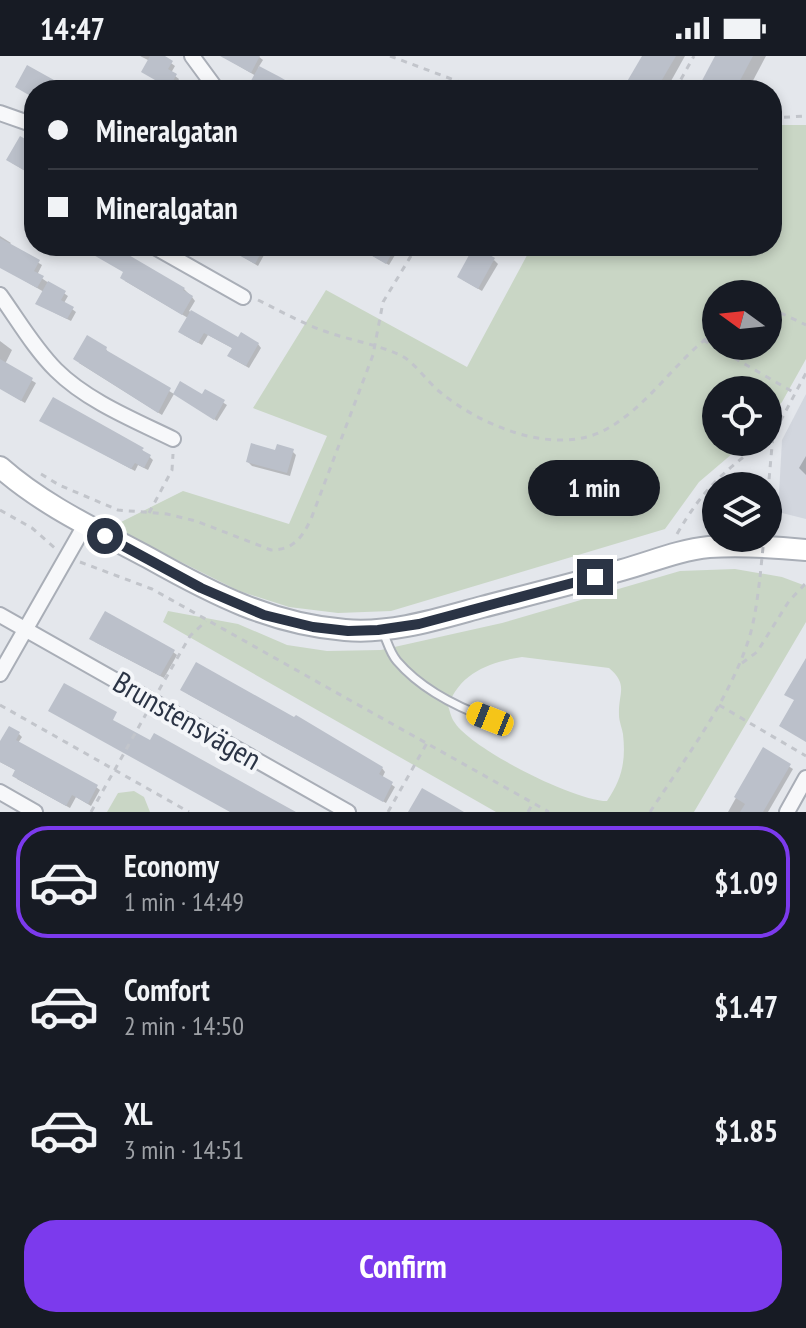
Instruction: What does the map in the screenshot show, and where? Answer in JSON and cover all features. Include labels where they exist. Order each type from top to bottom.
[{"type":"street","points":[[192,56],[210,80]]},
{"type":"street","points":[[0,113],[24,121]]},
{"type":"street","points":[[171,256],[243,297]]},
{"type":"street","points":[[0,295],[44,357],[59,372],[123,415],[173,439]]},
{"type":"street","points":[[0,467],[85,525],[201,588],[264,615],[313,627],[348,631],[383,630],[419,624],[663,556],[708,547],[806,550]]},
{"type":"street","points":[[0,674],[85,525]]},
{"type":"street","name":"Brunstensvägen","points":[[0,615],[348,812]]},
{"type":"street","points":[[787,812],[806,778]]},
{"type":"street","points":[[0,792],[35,812]]},
{"type":"lane","points":[[383,630],[394,659],[413,677],[461,708],[490,719]]},
{"type":"path","points":[[390,56],[454,80]]},
{"type":"path","points":[[681,80],[694,56]]},
{"type":"path","points":[[782,117],[806,116]]},
{"type":"path","points":[[36,471],[118,510],[196,521],[271,550],[284,550],[295,544],[311,519],[375,347],[383,302],[411,256]]},
{"type":"path","points":[[243,297],[258,300],[322,331],[400,355],[443,395],[494,423],[526,436],[564,441],[599,432],[617,423],[639,406],[702,341]]},
{"type":"path","points":[[782,314],[806,325]]},
{"type":"path","points":[[737,360],[794,393]]},
{"type":"path","points":[[782,417],[806,373]]},
{"type":"path","points":[[149,513],[172,470],[173,439]]},
{"type":"path","points":[[676,536],[693,506],[718,476],[744,456]]},
{"type":"path","points":[[0,510],[32,528],[58,551]]},
{"type":"path","points":[[650,812],[719,705],[739,665],[751,630],[763,552]]},
{"type":"path","points":[[76,560],[152,589],[549,812]]},
{"type":"path","points":[[739,665],[757,652],[789,601],[806,583]]},
{"type":"path","points":[[0,705],[189,812]]},
{"type":"path","points":[[719,705],[806,756]]},
{"type":"path","points":[[388,812],[427,743]]},
{"type":"path","points":[[528,812],[533,803]]},
{"type":"shaded area","points":[[806,394],[806,519],[782,513],[782,440]]},
{"type":"green space","points":[[782,125],[806,125],[806,359],[782,402],[782,376],[702,376],[702,456],[730,456],[711,472],[702,472],[702,479],[665,529],[391,611],[338,613],[289,607],[239,591],[111,527],[183,491],[289,524],[327,436],[253,408],[326,290],[467,367],[527,256],[782,256]]},
{"type":"green space","points":[[735,569],[782,577],[806,586],[806,622],[694,812],[496,812],[163,622],[168,611],[238,624],[287,645],[327,651],[381,650],[502,623],[680,571]],"holes":[[[522,657],[609,668],[621,685],[619,715],[624,753],[622,769],[607,801],[572,793],[503,760],[465,734],[454,721],[448,706],[468,677],[487,666],[510,659]]]},
{"type":"green space","points":[[134,791],[144,797],[150,812],[107,812],[118,793]]},
{"type":"building","points":[[150,56],[165,56],[173,61],[168,69],[177,74],[174,80],[155,80],[141,72]]},
{"type":"building","points":[[220,56],[260,56],[251,73]]},
{"type":"building","points":[[642,56],[676,56],[662,80],[628,80]]},
{"type":"building","points":[[715,56],[753,56],[740,80],[702,80]]},
{"type":"building","points":[[27,65],[54,80],[24,80],[24,92],[15,87]]},
{"type":"building","points":[[259,66],[285,80],[251,80]]},
{"type":"building","points":[[20,136],[24,138],[24,170],[6,160]]},
{"type":"building","points":[[0,238],[24,251],[24,256],[40,260],[34,271],[44,276],[37,288],[0,268]]},
{"type":"building","points":[[95,256],[130,256],[185,288],[183,290],[193,296],[182,315],[120,278],[123,272]]},
{"type":"building","points":[[240,256],[259,256],[255,264]]},
{"type":"building","points":[[372,256],[390,256],[386,264]]},
{"type":"building","points":[[469,256],[495,258],[478,289],[457,277]]},
{"type":"building","points":[[48,281],[66,291],[61,300],[74,307],[67,319],[35,304]]},
{"type":"building","points":[[191,310],[238,337],[241,332],[259,343],[246,366],[227,356],[232,348],[204,333],[198,343],[178,332]]},
{"type":"building","points":[[87,335],[107,347],[106,350],[171,388],[158,413],[73,359]]},
{"type":"building","points":[[0,359],[33,378],[21,401],[0,389]]},
{"type":"building","points":[[180,381],[202,394],[205,389],[225,400],[214,420],[173,394]]},
{"type":"building","points":[[53,397],[144,448],[142,450],[151,455],[144,468],[135,463],[131,469],[39,421]]},
{"type":"building","points":[[251,443],[275,450],[277,444],[294,449],[287,473],[246,462]]},
{"type":"building","points":[[105,611],[175,650],[160,676],[89,639]]},
{"type":"building","points":[[806,658],[806,742],[779,726],[794,700],[784,695]]},
{"type":"building","points":[[196,662],[294,717],[296,715],[383,767],[379,774],[393,782],[383,802],[180,690]]},
{"type":"building","points":[[64,683],[117,712],[113,720],[150,740],[154,733],[296,812],[230,812],[48,711]]},
{"type":"building","points":[[9,726],[20,732],[16,740],[98,785],[88,804],[72,795],[66,806],[12,776],[15,770],[0,762],[0,741]]},
{"type":"building","points":[[763,747],[791,764],[763,812],[740,812],[745,804],[734,797]]},
{"type":"building","points":[[422,788],[464,812],[408,812]]},
{"type":"route","points":[[105,536],[201,588],[264,615],[313,627],[348,631],[419,624],[595,577]]}]
